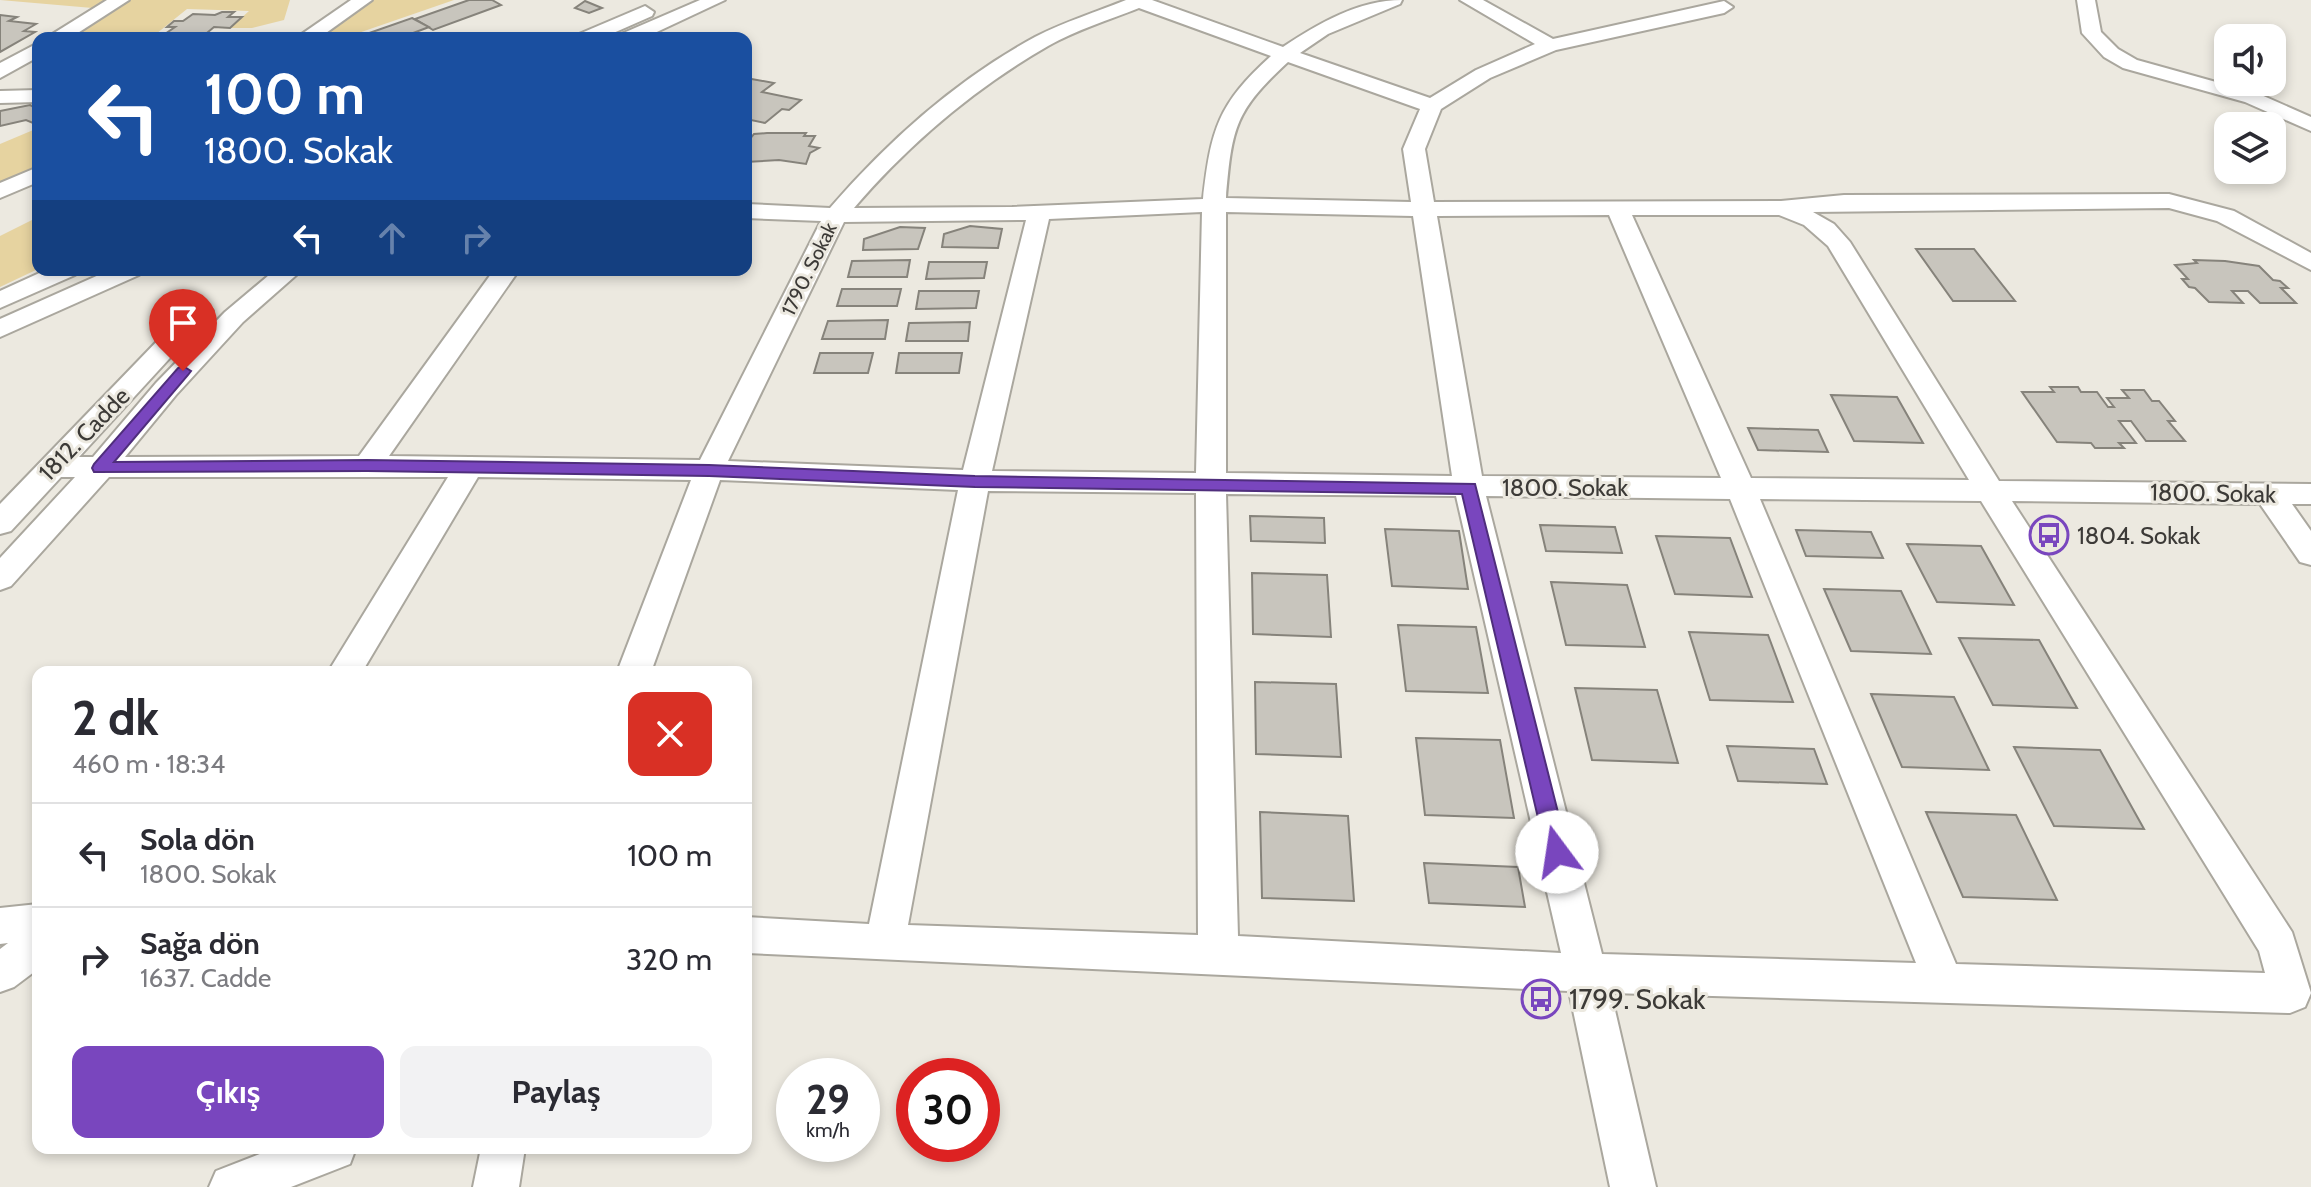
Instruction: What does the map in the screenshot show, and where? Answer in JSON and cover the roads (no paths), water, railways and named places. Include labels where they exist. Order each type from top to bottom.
[{"type":"street","points":[[66,32],[120,0]]},
{"type":"street","points":[[315,32],[363,0]]},
{"type":"street","points":[[600,32],[674,0]]},
{"type":"street","points":[[642,32],[716,0]]},
{"type":"street","points":[[1139,0],[1432,106]]},
{"type":"street","name":"1790. Sokak","points":[[636,666],[709,470],[836,215],[883,160],[912,133],[1001,68],[1043,41],[1139,0]]},
{"type":"street","points":[[1218,954],[1211,484],[1214,205],[1218,165],[1231,114],[1260,76],[1285,54],[1321,30],[1393,0]]},
{"type":"street","points":[[1469,0],[1550,45]]},
{"type":"street","points":[[2086,0],[2092,33],[2111,53],[2130,64],[2252,98],[2311,125]]},
{"type":"street","points":[[1633,1187],[1586,973],[1469,488],[1414,149],[1432,106],[1483,74],[1550,45],[1724,7]]},
{"type":"street","points":[[0,72],[32,53]]},
{"type":"street","points":[[0,97],[32,96]]},
{"type":"street","points":[[0,191],[32,177]]},
{"type":"street","points":[[752,211],[836,215],[1039,213],[1214,205],[1618,210],[1780,208],[1844,202],[2169,201],[2198,204],[2225,214],[2311,263]]},
{"type":"street","points":[[752,935],[1586,973],[2300,993],[2278,945],[1989,489],[1838,242],[1824,225],[1804,214],[1780,208]]},
{"type":"street","points":[[1618,210],[1740,487],[1944,983]]},
{"type":"street","points":[[885,943],[975,481],[1039,213]]},
{"type":"street","points":[[0,300],[53,276]]},
{"type":"street","points":[[0,329],[117,276]]},
{"type":"street","name":"1812. Cadde","points":[[0,578],[100,468],[166,389],[234,317],[283,276]]},
{"type":"street","points":[[367,466],[503,276]]},
{"type":"street","name":"1812. Cadde","points":[[0,523],[200,311]]},
{"type":"street","name":"1800. Sokak","points":[[52,467],[469,467],[709,470],[975,481],[2311,494]]},
{"type":"street","points":[[349,666],[469,467]]},
{"type":"street","points":[[2269,494],[2311,554]]},
{"type":"street","points":[[0,926],[32,923]]},
{"type":"street","points":[[0,973],[32,949]]},
{"type":"street","points":[[232,1187],[318,1154]]},
{"type":"street","points":[[496,1187],[502,1154]]},
{"type":"place","name":"1804. Sokak","points":[[2049,535]]},
{"type":"place","name":"1799. Sokak","points":[[1541,999]]}]
